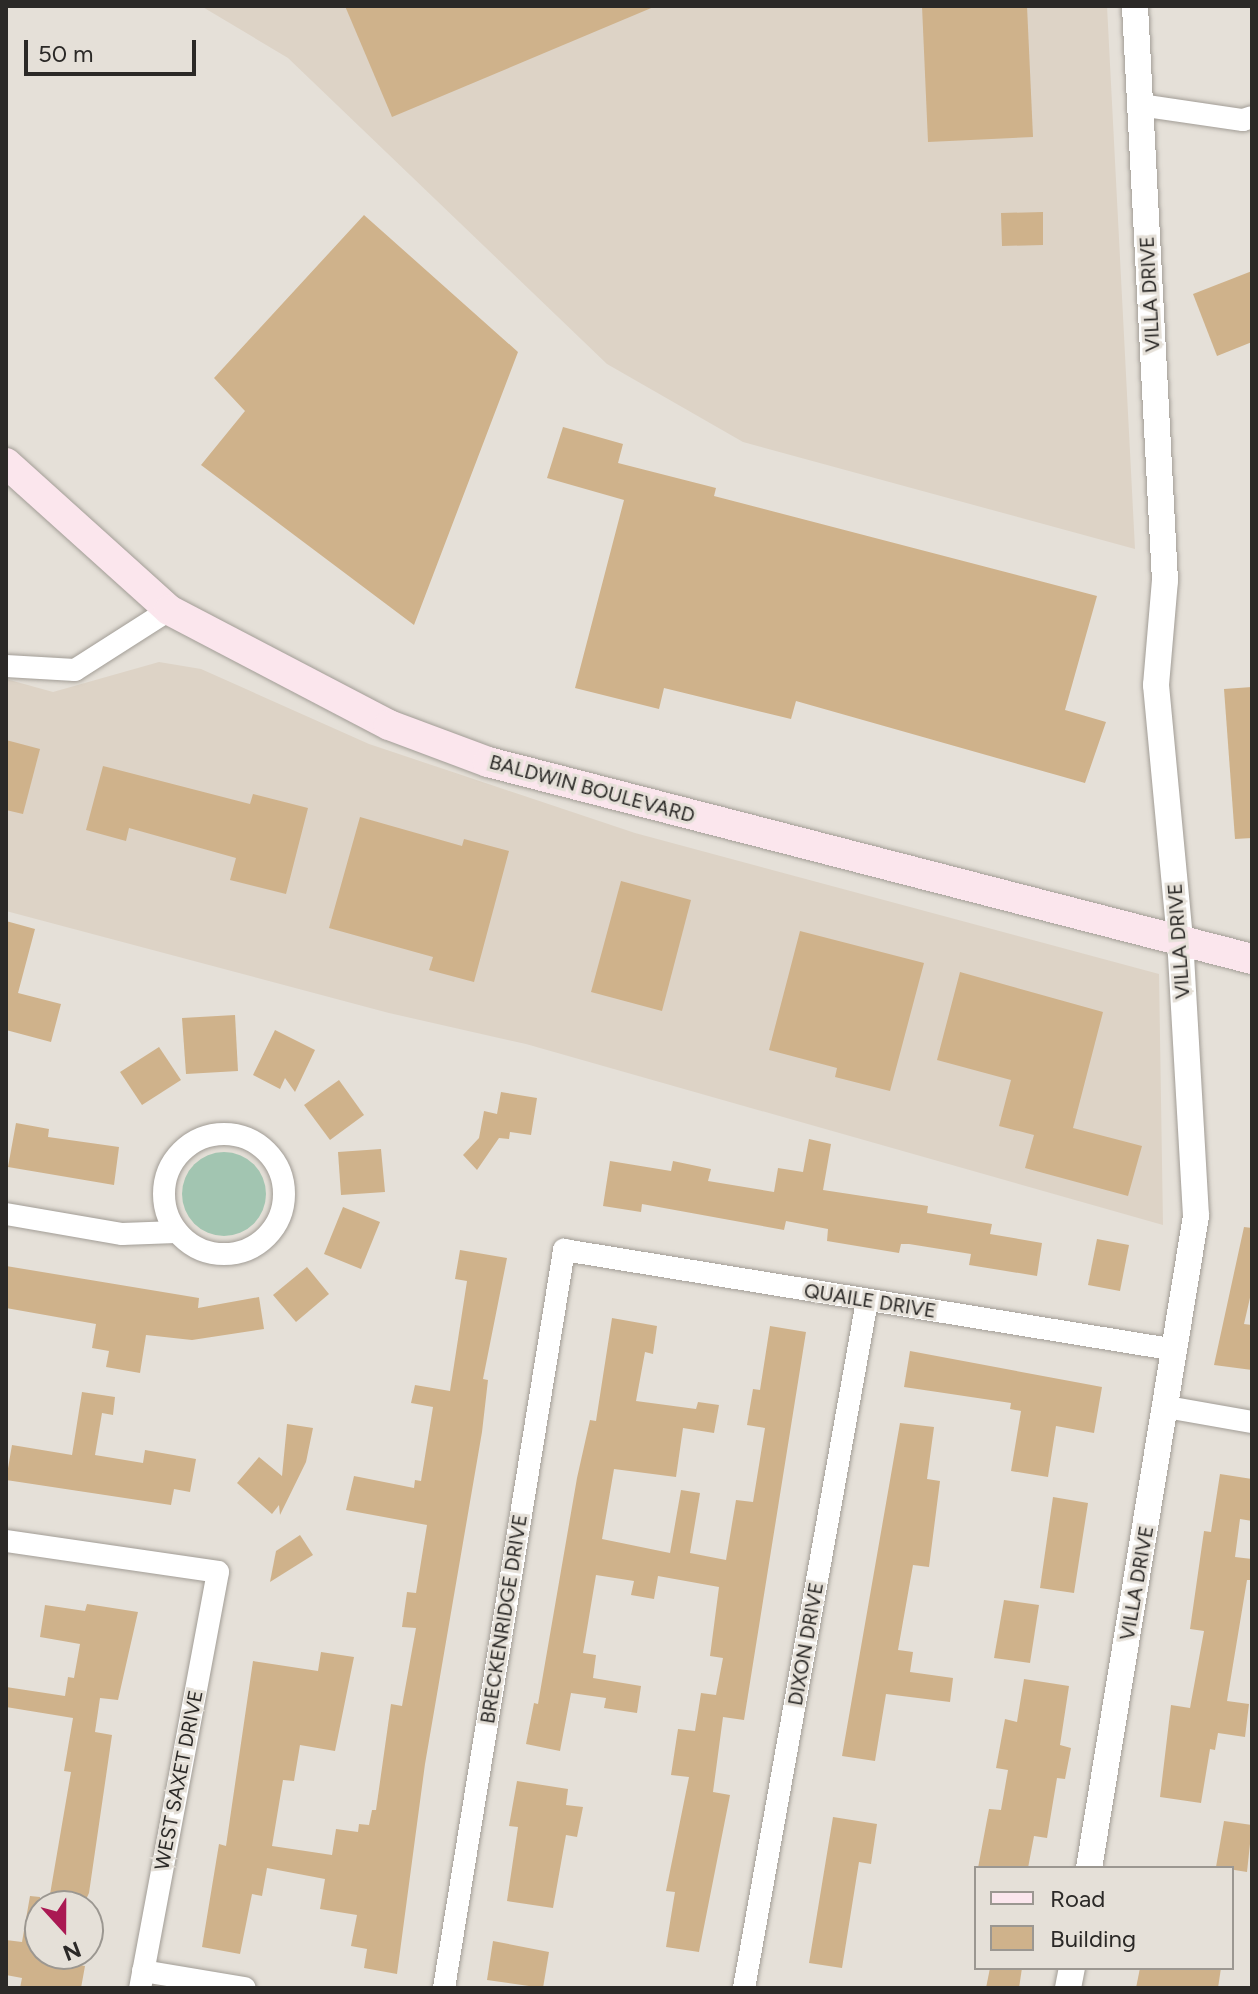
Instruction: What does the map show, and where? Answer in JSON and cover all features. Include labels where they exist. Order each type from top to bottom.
[{"type":"main road","name":"BALDWIN BOULEVARD","points":[[6,463],[169,610],[389,725],[488,762],[1252,959]]},
{"type":"street","name":"VILLA DRIVE","points":[[1089,1866],[1196,1216],[1180,939],[1156,685],[1165,581],[1135,6]]},
{"type":"street","points":[[1140,105],[1243,120],[1252,117]]},
{"type":"street","points":[[6,666],[75,670],[169,610]]},
{"type":"street","points":[[6,1214],[122,1234],[176,1232],[195,1248],[220,1255],[245,1252],[267,1238],[281,1217],[286,1192],[280,1167],[264,1147],[242,1135],[216,1133],[192,1142],[174,1160],[164,1183],[165,1208],[176,1232]]},
{"type":"street","name":"QUAILE DRIVE","points":[[564,1250],[1176,1350]]},
{"type":"street","name":"BRECKENRIDGE DRIVE","points":[[444,1988],[564,1250]]},
{"type":"street","name":"DIXON DRIVE","points":[[744,1988],[867,1301]]},
{"type":"street","points":[[1167,1407],[1252,1422]]},
{"type":"street","name":"WEST SAXET DRIVE","points":[[6,1541],[218,1572],[142,1980]]},
{"type":"street","points":[[142,1980],[245,1988]]},
{"type":"shaded area","points":[[201,6],[1107,6],[1135,549],[743,442],[607,364],[288,58]]},
{"type":"shaded area","points":[[159,662],[201,669],[369,744],[635,833],[1159,974],[1163,1225],[526,1044],[389,1013],[6,911],[6,679],[53,692]]},
{"type":"green space","points":[[224,1152],[240,1155],[254,1164],[263,1178],[266,1194],[263,1210],[254,1224],[240,1233],[224,1236],[208,1233],[194,1224],[185,1210],[182,1194],[185,1178],[194,1164],[208,1155]]},
{"type":"building","points":[[345,6],[656,6],[392,117]]},
{"type":"building","points":[[922,6],[1027,6],[1033,137],[928,142]]},
{"type":"building","points":[[1043,212],[1043,245],[1002,246],[1001,213]]},
{"type":"building","points":[[364,215],[518,352],[414,625],[201,465],[245,411],[214,378]]},
{"type":"building","points":[[1252,271],[1252,342],[1217,356],[1193,294]]},
{"type":"building","points":[[563,427],[623,444],[618,463],[716,488],[714,496],[1097,596],[1065,710],[1106,722],[1085,783],[796,701],[791,719],[664,688],[659,709],[575,688],[624,500],[547,478]]},
{"type":"building","points":[[1252,687],[1252,838],[1235,839],[1224,689]]},
{"type":"building","points":[[6,740],[40,749],[23,814],[6,810]]},
{"type":"building","points":[[103,766],[250,804],[253,794],[308,808],[286,894],[230,880],[236,858],[129,828],[126,841],[86,830]]},
{"type":"building","points":[[360,817],[462,846],[464,839],[509,851],[474,982],[429,970],[433,957],[329,928]]},
{"type":"building","points":[[621,881],[691,900],[662,1011],[591,992]]},
{"type":"building","points":[[6,921],[35,929],[18,993],[61,1004],[51,1042],[6,1030]]},
{"type":"building","points":[[800,931],[924,963],[890,1091],[835,1077],[837,1068],[769,1050]]},
{"type":"building","points":[[960,972],[1103,1012],[1073,1128],[1142,1146],[1128,1196],[1025,1168],[1034,1135],[999,1126],[1011,1080],[937,1060]]},
{"type":"building","points":[[235,1015],[238,1071],[186,1074],[182,1018]]},
{"type":"building","points":[[275,1030],[315,1050],[295,1092],[285,1078],[280,1089],[253,1075]]},
{"type":"building","points":[[159,1047],[181,1080],[142,1105],[120,1072]]},
{"type":"building","points":[[339,1080],[364,1115],[330,1140],[304,1105]]},
{"type":"building","points":[[501,1092],[537,1098],[531,1135],[510,1132],[509,1139],[499,1138],[477,1170],[463,1155],[479,1138],[484,1111],[497,1114]]},
{"type":"building","points":[[16,1123],[49,1129],[48,1137],[119,1147],[114,1185],[8,1167]]},
{"type":"building","points":[[809,1139],[831,1144],[823,1190],[928,1206],[927,1213],[992,1224],[990,1234],[1042,1243],[1037,1276],[969,1265],[971,1254],[909,1244],[901,1244],[899,1253],[827,1241],[828,1229],[786,1221],[784,1230],[642,1204],[641,1212],[603,1206],[610,1161],[671,1171],[673,1161],[711,1169],[708,1181],[774,1192],[778,1168],[803,1172]]},
{"type":"building","points":[[381,1149],[385,1192],[341,1195],[338,1152]]},
{"type":"building","points":[[343,1207],[380,1222],[361,1269],[324,1254]]},
{"type":"building","points":[[1244,1227],[1252,1228],[1252,1289],[1244,1324],[1252,1325],[1252,1370],[1214,1365]]},
{"type":"building","points":[[1097,1239],[1129,1245],[1120,1291],[1088,1285]]},
{"type":"building","points":[[460,1250],[507,1258],[483,1379],[488,1380],[482,1432],[425,1764],[397,1974],[364,1968],[367,1949],[351,1946],[357,1915],[320,1909],[325,1879],[267,1868],[262,1896],[252,1894],[240,1954],[202,1947],[219,1844],[226,1846],[253,1661],[318,1671],[321,1652],[354,1657],[335,1751],[300,1745],[294,1781],[283,1780],[272,1846],[332,1855],[336,1829],[358,1832],[359,1824],[369,1825],[372,1810],[376,1810],[391,1704],[402,1706],[416,1628],[402,1627],[407,1592],[416,1593],[427,1525],[346,1510],[354,1476],[414,1488],[415,1480],[421,1481],[433,1407],[411,1403],[415,1385],[450,1391],[467,1281],[455,1279]]},
{"type":"building","points":[[6,1266],[199,1298],[198,1308],[259,1297],[264,1329],[192,1340],[146,1335],[140,1373],[106,1367],[109,1351],[92,1348],[96,1324],[6,1308]]},
{"type":"building","points":[[307,1267],[329,1294],[296,1322],[273,1295]]},
{"type":"building","points":[[612,1318],[657,1326],[653,1354],[645,1352],[636,1401],[696,1409],[698,1402],[719,1405],[714,1433],[683,1428],[676,1477],[614,1469],[602,1539],[670,1553],[681,1490],[700,1493],[690,1553],[726,1560],[736,1500],[753,1502],[765,1428],[747,1425],[753,1389],[760,1390],[770,1326],[806,1332],[744,1720],[723,1717],[713,1792],[730,1795],[699,1952],[666,1947],[675,1892],[666,1891],[689,1777],[671,1775],[678,1729],[695,1731],[701,1693],[716,1695],[723,1658],[710,1656],[719,1587],[658,1576],[654,1599],[631,1595],[634,1581],[596,1575],[583,1653],[596,1655],[593,1678],[641,1686],[637,1713],[604,1708],[606,1698],[571,1693],[560,1751],[526,1744],[534,1703],[538,1704],[577,1478],[590,1420],[596,1421]]},
{"type":"building","points":[[910,1351],[1102,1387],[1094,1433],[1056,1426],[1048,1477],[1011,1471],[1021,1411],[1010,1409],[1011,1403],[904,1387]]},
{"type":"building","points":[[82,1392],[115,1397],[113,1415],[102,1413],[95,1455],[143,1463],[145,1450],[196,1459],[190,1492],[174,1489],[171,1505],[6,1480],[12,1445],[72,1455]]},
{"type":"building","points":[[900,1423],[934,1427],[927,1479],[940,1481],[929,1567],[913,1565],[898,1650],[913,1652],[910,1672],[953,1678],[950,1702],[886,1694],[875,1761],[842,1756]]},
{"type":"building","points":[[287,1424],[313,1428],[306,1462],[280,1515],[279,1505],[272,1514],[237,1483],[259,1457],[282,1476]]},
{"type":"building","points":[[1220,1474],[1252,1479],[1252,1521],[1240,1519],[1235,1557],[1252,1559],[1252,1580],[1247,1580],[1227,1701],[1249,1704],[1245,1737],[1218,1733],[1215,1750],[1210,1749],[1201,1803],[1160,1797],[1171,1705],[1190,1708],[1204,1631],[1190,1629],[1204,1531],[1211,1532]]},
{"type":"building","points":[[1053,1497],[1088,1503],[1074,1593],[1040,1588]]},
{"type":"building","points":[[300,1535],[313,1555],[270,1582],[276,1551]]},
{"type":"building","points":[[1004,1600],[1039,1605],[1030,1663],[994,1658]]},
{"type":"building","points":[[87,1604],[138,1612],[118,1700],[100,1698],[95,1732],[112,1735],[89,1890],[51,1890],[71,1772],[64,1771],[73,1718],[6,1707],[6,1687],[65,1696],[68,1677],[74,1678],[80,1644],[40,1637],[45,1605],[85,1611]]},
{"type":"building","points":[[1024,1679],[1069,1686],[1060,1745],[1071,1748],[1065,1779],[1057,1778],[1047,1838],[1034,1836],[1028,1866],[978,1866],[989,1809],[1001,1810],[1008,1770],[996,1768],[1005,1719],[1017,1722]]},
{"type":"building","points":[[517,1781],[568,1789],[566,1805],[583,1807],[577,1837],[566,1835],[553,1908],[507,1901],[518,1827],[509,1826]]},
{"type":"building","points":[[833,1817],[877,1824],[871,1864],[859,1862],[842,1968],[809,1963]]},
{"type":"building","points":[[1224,1821],[1252,1825],[1247,1872],[1234,1870],[1234,1866],[1216,1866]]},
{"type":"building","points":[[24,1930],[24,1970],[84,1970],[81,1988],[20,1988],[22,1978],[6,1975],[6,1940],[22,1942]]},
{"type":"building","points":[[493,1941],[549,1952],[543,1988],[487,1980]]},
{"type":"building","points":[[990,1970],[1022,1970],[1019,1988],[986,1988]]},
{"type":"building","points":[[1140,1970],[1221,1970],[1218,1988],[1136,1988]]}]
